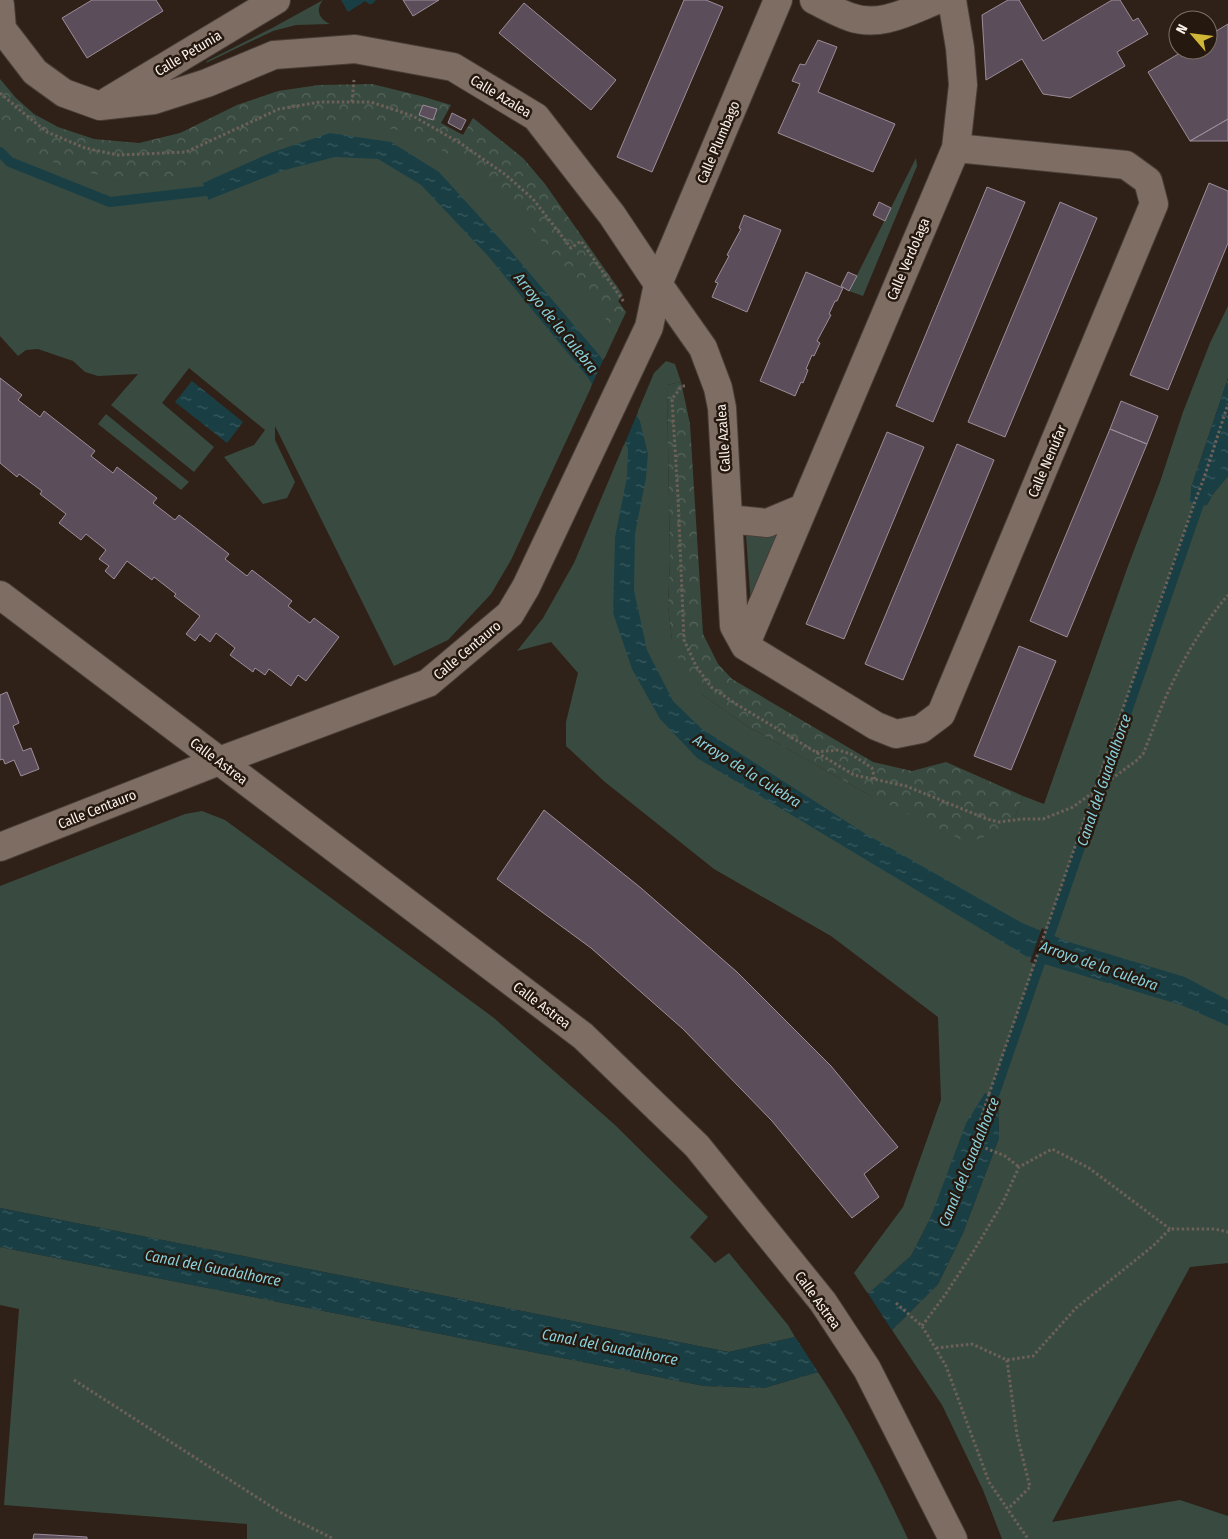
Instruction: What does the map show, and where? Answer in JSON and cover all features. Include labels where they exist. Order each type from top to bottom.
[{"type":"street","name":"Calle Petunia","points":[[100,106],[276,0]]},
{"type":"street","name":"Calle Plumbago","points":[[658,284],[778,0]]},
{"type":"street","points":[[814,0],[850,18],[872,21],[896,17],[937,0]]},
{"type":"street","name":"Calle Verdolaga","points":[[745,646],[956,148],[963,85],[960,48],[952,0]]},
{"type":"street","name":"Calle Azalea","points":[[0,5],[2,29],[35,72],[64,94],[100,106],[154,100],[207,83],[274,55],[355,48],[453,68],[536,117],[612,215],[703,348],[718,388],[722,408],[734,626],[745,646]]},
{"type":"street","name":"Calle Nenúfar","points":[[745,646],[876,726],[896,734],[921,729],[941,714],[1154,204],[1148,181],[1126,165],[956,148]]},
{"type":"street","name":"Calle Centauro","points":[[0,848],[219,761],[428,683],[510,614],[526,587],[646,336],[658,284]]},
{"type":"street","points":[[728,519],[767,523],[803,508]]},
{"type":"street","name":"Calle Astrea","points":[[0,595],[583,1036],[697,1146],[823,1302],[866,1369],[953,1539]]},
{"type":"path","points":[[352,102],[354,79]]},
{"type":"path","points":[[0,93],[20,112],[47,132],[85,148],[118,155],[186,152],[278,109],[320,102],[371,102],[413,116],[460,144],[506,175],[533,199],[571,248],[581,241],[624,302]]},
{"type":"path","points":[[1019,1166],[1005,1156],[973,1143],[1228,404]]},
{"type":"path","points":[[987,819],[999,822],[1043,819],[1073,807],[1136,761],[1143,754],[1168,691],[1192,647],[1207,622],[1228,595]]},
{"type":"path","points":[[816,752],[838,750],[851,754],[872,768],[875,780]]},
{"type":"path","points":[[922,1326],[976,1249],[1003,1202],[1019,1166],[1052,1149],[1089,1168],[1170,1229],[1215,1229],[1228,1232]]},
{"type":"path","points":[[936,1348],[972,1344],[1007,1360],[1033,1356],[1076,1308],[1153,1246],[1170,1229]]},
{"type":"path","points":[[896,1303],[922,1326],[936,1348],[946,1366],[989,1482],[1028,1539]]},
{"type":"path","points":[[1007,1360],[1017,1435],[1030,1487],[1008,1509]]},
{"type":"path","points":[[74,1380],[283,1514],[334,1539]]},
{"type":"green space","points":[[323,0],[319,7],[319,14],[323,20],[330,24],[296,25],[273,31],[206,63],[207,61]]},
{"type":"green space","points":[[0,79],[16,98],[34,114],[58,127],[94,139],[139,143],[180,133],[237,105],[278,91],[319,85],[372,84],[451,105],[441,123],[463,135],[473,118],[523,158],[545,184],[623,295],[618,301],[626,312],[616,331],[501,192],[453,157],[412,132],[372,126],[323,125],[196,170],[171,177],[130,180],[66,169],[25,147],[0,128]]},
{"type":"green space","points":[[0,100],[80,153],[329,114],[374,112],[457,149],[626,312],[511,560],[491,594],[448,640],[394,666],[275,426],[275,440],[295,482],[287,498],[263,504],[224,457],[254,445],[265,430],[189,368],[162,403],[214,447],[194,472],[111,405],[138,374],[98,376],[85,372],[73,361],[38,349],[26,350],[18,356],[0,336]]},
{"type":"green space","points":[[916,158],[917,166],[863,296],[849,291]]},
{"type":"green space","points":[[1228,306],[1228,378],[1191,488],[1207,505],[1213,494],[1228,476],[1228,1263],[1190,1267],[1052,1522],[1180,1500],[1228,1516],[1228,1539],[1002,1539],[983,1490],[942,1405],[892,1330],[938,1284],[963,1233],[999,1138],[998,1098],[989,1094],[911,1256],[868,1294],[854,1273],[903,1207],[941,1100],[938,1017],[831,936],[714,869],[605,782],[566,746],[566,722],[578,673],[551,642],[517,651],[543,618],[574,563],[654,373],[666,361],[675,364],[681,382],[667,385],[670,560],[668,606],[672,640],[703,695],[747,726],[871,796],[1013,822],[1023,796],[1044,804],[1128,566],[1160,482],[1183,412],[1210,343]]},
{"type":"green space","points":[[681,382],[690,424],[703,634],[718,664],[732,679],[873,762],[912,771],[946,762],[1023,796],[1013,822],[997,832],[980,839],[964,841],[871,796],[747,726],[703,695],[683,672],[672,640],[668,606],[670,560],[667,385]]},
{"type":"green space","points":[[106,414],[189,482],[181,490],[98,424]]},
{"type":"green space","points":[[786,526],[751,606],[746,535],[749,530]]},
{"type":"green space","points":[[202,811],[225,820],[494,1018],[615,1125],[708,1217],[690,1237],[715,1263],[729,1253],[788,1325],[795,1337],[729,1352],[0,1208],[0,886],[185,814]]},
{"type":"green space","points":[[0,1247],[704,1386],[764,1388],[818,1372],[866,1454],[908,1539],[247,1539],[247,1524],[4,1505],[19,1309],[0,1305]]},
{"type":"water","points":[[341,0],[376,0],[372,4],[365,1],[348,12]]},
{"type":"water","points":[[330,133],[391,142],[439,172],[510,250],[600,356],[640,421],[648,454],[646,478],[635,534],[634,590],[647,650],[673,701],[702,729],[866,834],[1022,923],[1069,942],[1185,977],[1228,1000],[1228,1026],[1181,1005],[1034,961],[697,758],[660,719],[632,669],[613,613],[615,537],[627,477],[628,448],[589,379],[488,256],[421,185],[378,159],[335,157],[281,171],[208,200],[203,183],[270,153]]},
{"type":"water","points":[[1228,378],[1228,476],[1213,494],[1207,505],[1202,506],[1190,502],[1191,488]]},
{"type":"water","points":[[192,381],[243,422],[227,443],[175,402]]},
{"type":"water","points":[[985,1093],[998,1098],[999,1138],[963,1233],[938,1284],[892,1330],[850,1360],[818,1372],[764,1388],[704,1386],[0,1247],[0,1208],[729,1352],[795,1337],[835,1318],[868,1294],[911,1256],[930,1219],[966,1123]]},
{"type":"pier","points":[[604,358],[638,412],[624,445],[591,387]]},
{"type":"pier","points":[[1042,928],[1054,934],[1043,966],[1030,962]]},
{"type":"pier","points":[[867,1292],[893,1332],[851,1362],[820,1375],[794,1335],[833,1316]]},
{"type":"building","points":[[92,0],[156,0],[163,11],[87,58],[62,18]]},
{"type":"building","points":[[403,0],[439,0],[413,16]]},
{"type":"building","points":[[684,0],[706,0],[723,7],[652,172],[617,157]]},
{"type":"building","points":[[1008,0],[1019,0],[1043,41],[1112,0],[1120,0],[1133,21],[1138,18],[1148,34],[1117,52],[1125,66],[1070,98],[1043,94],[1022,59],[986,80],[982,15]]},
{"type":"building","points":[[524,3],[616,80],[591,110],[499,33]]},
{"type":"building","points":[[1228,24],[1228,119],[1190,141],[1148,72],[1168,60],[1218,60],[1218,30]]},
{"type":"building","points":[[818,40],[837,47],[818,92],[895,124],[873,172],[778,133],[800,84],[792,81],[800,64],[805,65]]},
{"type":"building","points":[[423,105],[437,109],[433,120],[419,115]]},
{"type":"building","points":[[452,113],[466,120],[461,130],[448,123]]},
{"type":"building","points":[[1228,119],[1228,141],[1190,141]]},
{"type":"building","points":[[1209,183],[1228,191],[1228,243],[1168,390],[1130,375]]},
{"type":"building","points":[[987,187],[1025,202],[933,422],[896,406]]},
{"type":"building","points":[[879,202],[891,208],[885,221],[873,215]]},
{"type":"building","points":[[1060,202],[1097,218],[1005,437],[968,422]]},
{"type":"building","points":[[744,215],[781,230],[747,312],[712,297],[718,283],[715,282],[741,229],[739,228]]},
{"type":"building","points":[[806,272],[843,288],[817,341],[820,343],[814,356],[812,355],[803,383],[801,382],[795,396],[760,381]]},
{"type":"building","points":[[848,272],[857,276],[849,291],[841,286]]},
{"type":"building","points":[[0,378],[22,395],[18,400],[40,417],[44,411],[95,451],[91,456],[113,473],[117,467],[157,498],[153,503],[175,520],[179,515],[229,554],[225,559],[247,576],[252,570],[292,601],[288,606],[310,623],[314,618],[339,637],[306,681],[298,675],[291,686],[269,669],[265,675],[255,668],[253,672],[230,655],[235,648],[216,633],[210,642],[200,634],[195,641],[186,634],[200,616],[174,596],[176,594],[154,577],[152,580],[127,561],[114,579],[105,571],[109,566],[99,559],[106,550],[86,534],[81,540],[59,523],[66,514],[40,494],[42,491],[19,474],[17,477],[0,463]]},
{"type":"building","points":[[1121,401],[1158,416],[1147,444],[1110,429]]},
{"type":"building","points":[[1110,429],[1147,444],[1067,637],[1030,621]]},
{"type":"building","points":[[887,432],[924,447],[844,639],[806,624]]},
{"type":"building","points":[[957,444],[994,460],[903,680],[865,664]]},
{"type":"building","points":[[1019,646],[1056,661],[1011,770],[974,756]]},
{"type":"building","points":[[7,692],[19,723],[13,726],[23,751],[31,748],[39,769],[21,776],[14,760],[5,764],[3,759],[0,760],[0,695]]},
{"type":"building","points":[[544,810],[641,888],[737,972],[831,1066],[898,1147],[864,1174],[879,1197],[852,1218],[772,1121],[683,1029],[591,948],[497,879]]},
{"type":"building","points":[[34,1534],[87,1537],[87,1539],[33,1539]]},
{"type":"waterway","name":"Arroyo de la Culebra","points":[[0,152],[10,162],[110,202],[206,191],[218,187]]},
{"type":"waterway","name":"Canal del Guadalhorce","points":[[989,1110],[1203,492]]}]
